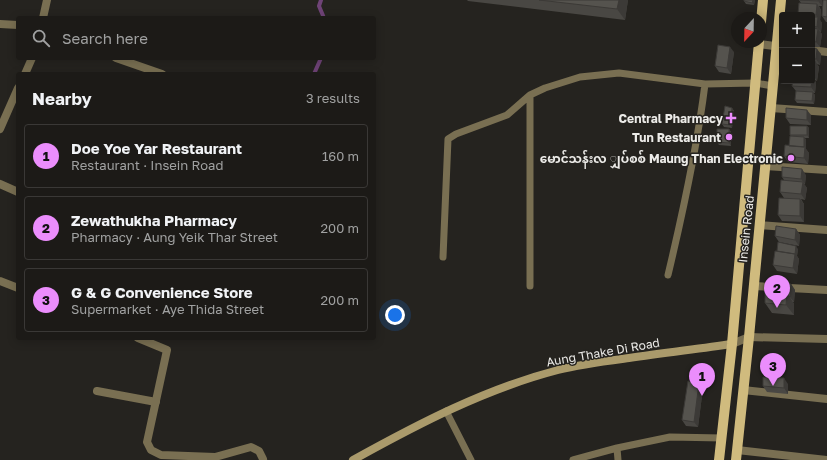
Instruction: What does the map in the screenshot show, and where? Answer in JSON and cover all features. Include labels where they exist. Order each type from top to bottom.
[{"type":"main road","points":[[762,12],[763,0]]},
{"type":"main road","name":"Insein Road","points":[[780,0],[780,12]]},
{"type":"main road","name":"Insein Road","points":[[737,455],[773,86],[779,47]]},
{"type":"main road","name":"Insein Road","points":[[719,460],[732,344],[758,48]]},
{"type":"main road","name":"Aung Thake Di Road","points":[[353,460],[463,403],[514,383],[559,369],[604,361],[732,344]]},
{"type":"street","points":[[43,16],[47,0]]},
{"type":"street","points":[[0,24],[16,25]]},
{"type":"street","points":[[767,45],[779,47]]},
{"type":"street","points":[[815,50],[827,52]]},
{"type":"street","points":[[25,72],[31,60]]},
{"type":"street","points":[[122,60],[156,72]]},
{"type":"street","points":[[0,129],[16,96]]},
{"type":"street","points":[[771,108],[827,112]]},
{"type":"street","points":[[765,166],[827,170]]},
{"type":"street","points":[[0,184],[16,191]]},
{"type":"street","points":[[760,225],[827,230]]},
{"type":"street","points":[[0,281],[16,287]]},
{"type":"street","points":[[754,286],[827,290]]},
{"type":"street","points":[[732,344],[749,338],[827,339]]},
{"type":"street","points":[[143,340],[167,350],[147,442],[151,450],[161,455],[215,457],[251,447],[259,451],[263,459]]},
{"type":"street","points":[[743,390],[827,399]]},
{"type":"street","points":[[97,391],[156,402]]},
{"type":"street","points":[[737,455],[827,460]]},
{"type":"lane","points":[[443,257],[448,139],[456,134],[507,115],[530,95],[545,88],[580,77],[619,73],[705,84],[755,83],[773,86]]},
{"type":"lane","points":[[668,275],[689,186],[699,130],[705,84]]},
{"type":"lane","points":[[530,95],[530,286]]},
{"type":"lane","points":[[446,411],[470,460]]},
{"type":"lane","points":[[573,460],[617,448],[670,437],[722,438]]},
{"type":"lane","points":[[617,448],[618,460]]},
{"type":"building","points":[[539,0],[619,0],[617,9]]},
{"type":"building","points":[[744,0],[753,0],[752,3]]},
{"type":"building","points":[[823,0],[827,0],[827,17],[822,16]]},
{"type":"building","points":[[799,3],[817,4],[816,15],[815,12],[798,12]]},
{"type":"building","points":[[815,17],[818,17],[817,27],[815,27]]},
{"type":"building","points":[[815,28],[818,29],[815,42]]},
{"type":"building","points":[[718,45],[730,47],[727,68],[715,66]]},
{"type":"building","points":[[815,49],[817,49],[815,59]]},
{"type":"building","points":[[792,84],[812,84],[811,87],[792,86]]},
{"type":"building","points":[[796,91],[813,92],[812,101],[795,100]]},
{"type":"building","points":[[725,106],[732,108],[730,125],[722,124]]},
{"type":"building","points":[[786,108],[807,110],[807,120],[786,118]]},
{"type":"building","points":[[790,126],[807,126],[807,135],[790,135]]},
{"type":"building","points":[[717,129],[729,129],[729,143],[717,142]]},
{"type":"building","points":[[790,136],[804,137],[804,147],[789,146]]},
{"type":"building","points":[[785,145],[805,147],[804,158],[784,156]]},
{"type":"building","points":[[782,167],[802,169],[801,179],[782,177]]},
{"type":"building","points":[[781,180],[803,182],[801,194],[780,192]]},
{"type":"building","points":[[779,198],[800,199],[800,216],[778,215]]},
{"type":"building","points":[[776,226],[796,229],[795,240],[775,236]]},
{"type":"building","points":[[778,242],[796,246],[795,254],[777,251]]},
{"type":"building","points":[[775,251],[795,254],[793,268],[773,265]]},
{"type":"building","points":[[771,283],[791,284],[790,297],[787,293],[770,292]]},
{"type":"building","points":[[765,291],[787,293],[786,305],[765,303]]},
{"type":"building","points":[[763,377],[784,378],[784,388],[763,386]]},
{"type":"building","points":[[688,381],[699,383],[694,422],[682,420]]},
{"type":"waterway","points":[[321,0],[319,6],[323,16]]},
{"type":"waterway","points":[[315,72],[320,60]]},
{"type":"place","name":"Central Pharmacy","points":[[731,118]]},
{"type":"place","name":"Tun Restaurant","points":[[729,137]]},
{"type":"place","name":"မောင်သန်းလ ျှပ်စစ် Maung Than Electronic","points":[[791,158]]},
{"type":"place","name":"Zewathukha Pharmacy","points":[[777,308]]},
{"type":"place","name":"G & G Convenience Store","points":[[773,386]]},
{"type":"place","name":"Doe Yoe Yar Restaurant","points":[[702,396]]}]
